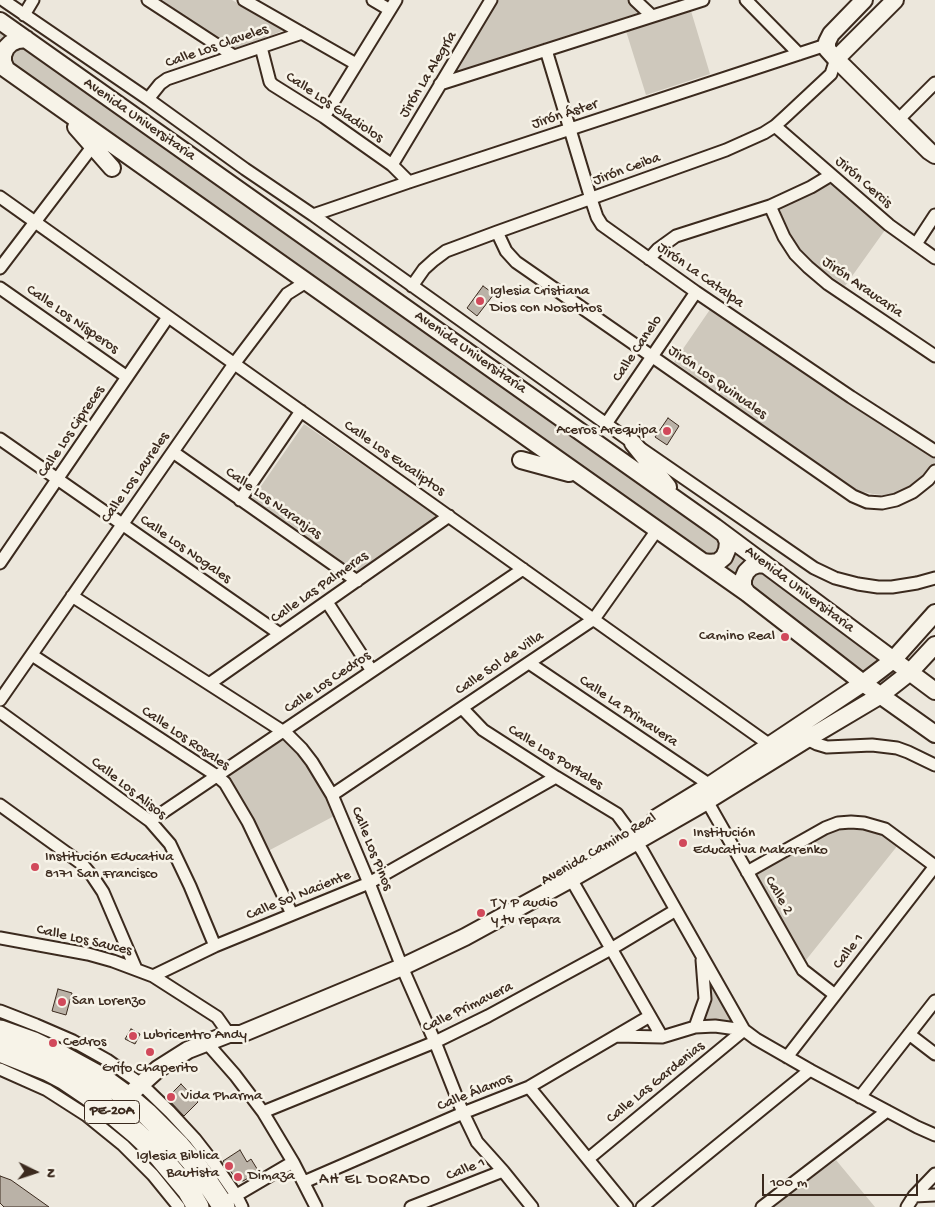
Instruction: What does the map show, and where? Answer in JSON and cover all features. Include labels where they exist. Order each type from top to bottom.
[{"type":"highway","name":"PE-20A","points":[[0,1031],[34,1043],[101,1078],[134,1090],[150,1117],[180,1146],[231,1203]]},
{"type":"highway","name":"PE-20A","points":[[0,1051],[48,1070],[99,1102],[157,1153],[182,1183],[198,1207]]},
{"type":"main road","points":[[881,14],[865,0],[831,34],[826,45],[827,49],[935,155]]},
{"type":"main road","points":[[836,59],[895,0]]},
{"type":"main road","name":"Avenida Universitaria","points":[[0,21],[678,501],[935,691]]},
{"type":"main road","points":[[26,40],[18,40],[6,48],[3,67],[703,562],[863,683],[935,734]]},
{"type":"main road","points":[[58,107],[112,168]]},
{"type":"main road","points":[[633,443],[678,501]]},
{"type":"main road","points":[[521,460],[582,477]]},
{"type":"main road","points":[[703,562],[718,562],[724,557],[728,542],[725,535]]},
{"type":"main road","points":[[746,593],[743,586],[746,572],[751,567],[759,564],[766,565]]},
{"type":"main road","name":"Avenida Camino Real","points":[[400,962],[459,928],[707,801],[803,732],[893,660],[935,613]]},
{"type":"main road","name":"Avenida Camino Real","points":[[134,1090],[158,1068],[188,1050],[229,1034],[236,1025],[465,937],[571,879],[770,744],[803,732],[881,695],[909,673],[935,645]]},
{"type":"street","name":"Avenida Universitaria","points":[[3,0],[148,99],[245,169],[313,214],[797,558],[835,578],[858,584],[892,586],[917,583],[935,578]]},
{"type":"street","points":[[24,15],[34,0]]},
{"type":"street","points":[[148,0],[234,56]]},
{"type":"street","points":[[244,0],[356,64]]},
{"type":"street","points":[[324,117],[393,5],[373,0]]},
{"type":"street","name":"Jirón La Alegría","points":[[392,165],[491,0]]},
{"type":"street","points":[[635,0],[652,16]]},
{"type":"street","points":[[440,84],[703,0]]},
{"type":"street","points":[[746,0],[799,54]]},
{"type":"street","name":"Calle Los Claveles","points":[[148,99],[160,84],[167,79],[302,33]]},
{"type":"street","name":"Jirón Áster","points":[[313,214],[826,45]]},
{"type":"street","name":"Calle Los Gladiolos","points":[[261,47],[272,85],[324,117],[392,165],[409,182]]},
{"type":"street","name":"Jirón La Catalpa","points":[[546,50],[591,199],[602,225],[696,292],[935,452]]},
{"type":"street","name":"Jirón Ceiba","points":[[412,286],[424,269],[446,251],[741,144],[764,133],[775,126],[831,74],[836,59]]},
{"type":"street","points":[[898,120],[935,83]]},
{"type":"street","name":"Jirón Cercis","points":[[775,126],[888,225],[935,258]]},
{"type":"street","points":[[0,268],[89,152]]},
{"type":"street","points":[[649,259],[658,249],[676,236],[770,206],[812,188],[831,175]]},
{"type":"street","name":"Calle Los Eucaliptos","points":[[0,197],[770,744]]},
{"type":"street","name":"Jirón Araucaria","points":[[770,206],[795,254],[808,267],[828,284],[935,356]]},
{"type":"street","points":[[916,244],[935,215]]},
{"type":"street","name":"Jirón Los Quinuales","points":[[497,232],[506,251],[516,262],[853,496],[867,502],[882,503],[896,500],[913,492],[928,480],[935,471]]},
{"type":"street","name":"Calle Los Laureles","points":[[0,700],[234,364],[287,294],[306,282]]},
{"type":"street","name":"Calle Los Nísperos","points":[[0,288],[127,377]]},
{"type":"street","name":"Calle Canelo","points":[[606,424],[696,292]]},
{"type":"street","name":"Calle Los Cipreces","points":[[0,563],[168,317]]},
{"type":"street","points":[[240,500],[301,411]]},
{"type":"street","name":"Calle Los Nogales","points":[[0,438],[280,634]]},
{"type":"street","name":"Calle Los Naranjas","points":[[173,452],[357,581]]},
{"type":"street","name":"Calle Las Palmeras","points":[[209,684],[449,516]]},
{"type":"street","name":"Calle Sol de Villa","points":[[332,795],[594,619],[657,530]]},
{"type":"street","name":"Calle Los Cedros","points":[[150,821],[523,569]]},
{"type":"street","name":"Calle Los Pinos","points":[[72,596],[282,732],[302,749],[312,762],[332,795],[463,1113],[477,1142],[532,1207]]},
{"type":"street","points":[[327,602],[372,671]]},
{"type":"street","name":"Calle Los Rosales","points":[[32,655],[225,783],[248,822],[292,914]]},
{"type":"street","name":"Calle La Primavera","points":[[529,663],[710,785]]},
{"type":"street","name":"Calle Los Portales","points":[[462,708],[483,730],[617,814],[634,837],[744,1030]]},
{"type":"street","name":"Calle Los Alisos","points":[[0,712],[150,821],[170,844],[215,946]]},
{"type":"street","points":[[803,732],[817,744],[827,746],[872,745],[897,748],[935,765]]},
{"type":"street","name":"Calle Sol Naciente","points":[[154,976],[215,946],[369,883],[556,777]]},
{"type":"street","name":"Calle 2","points":[[707,801],[802,970],[835,995]]},
{"type":"street","points":[[0,805],[82,864],[94,877],[103,892],[136,969]]},
{"type":"street","points":[[747,872],[825,828],[838,823],[851,822],[864,823],[885,829],[935,866]]},
{"type":"street","name":"Calle 1","points":[[787,1057],[935,866]]},
{"type":"street","points":[[571,879],[662,1037]]},
{"type":"street","name":"Calle Primavera","points":[[264,1112],[435,1042],[488,1016],[611,949],[676,910]]},
{"type":"street","name":"Calle Los Sauces","points":[[0,938],[88,954],[154,976],[217,1017],[229,1034]]},
{"type":"street","points":[[695,1027],[705,999],[702,956]]},
{"type":"street","points":[[860,1097],[935,1001]]},
{"type":"street","points":[[0,1011],[74,1042],[107,1060],[134,1090]]},
{"type":"street","name":"Calle Álamos","points":[[304,1182],[463,1113],[529,1087],[650,1016]]},
{"type":"street","points":[[617,1036],[662,1037],[695,1027],[715,1026],[744,1030],[810,1070],[935,1135]]},
{"type":"street","name":"Calle Las Gardenias","points":[[588,1159],[744,1030]]},
{"type":"street","points":[[909,1034],[935,1054]]},
{"type":"street","points":[[206,1042],[264,1112],[316,1207]]},
{"type":"street","points":[[0,1069],[47,1090],[86,1115],[123,1145],[147,1169],[179,1207]]},
{"type":"street","points":[[642,1207],[810,1070]]},
{"type":"street","points":[[529,1087],[627,1207]]},
{"type":"street","points":[[762,1207],[887,1111]]},
{"type":"street","points":[[231,1203],[293,1162]]},
{"type":"street","name":"Calle 1","points":[[411,1207],[503,1171]]},
{"type":"street","points":[[908,1207],[914,1196],[935,1174]]},
{"type":"street","points":[[914,1196],[935,1196]]},
{"type":"shaded area","points":[[161,0],[232,0],[284,30],[236,51]]},
{"type":"shaded area","points":[[499,0],[627,0],[641,14],[454,73]]},
{"type":"shaded area","points":[[691,11],[710,74],[646,95],[626,31]]},
{"type":"shaded area","points":[[0,28],[718,535],[884,660],[862,676],[0,60]]},
{"type":"shaded area","points":[[830,180],[885,230],[845,286],[814,265],[800,250],[788,233],[780,207]]},
{"type":"shaded area","points":[[711,308],[935,459],[935,462],[923,478],[915,484],[893,494],[873,494],[854,490],[674,362]]},
{"type":"shaded area","points":[[304,424],[437,516],[356,574],[252,499]]},
{"type":"shaded area","points":[[281,737],[308,766],[319,782],[336,815],[268,851],[224,776]]},
{"type":"shaded area","points":[[855,827],[881,834],[898,845],[806,960],[755,873],[828,833],[841,828]]},
{"type":"shaded area","points":[[711,982],[736,1024],[706,1019]]},
{"type":"shaded area","points":[[836,1160],[875,1207],[772,1207]]},
{"type":"building","name":"Iglesia Cristiana Dios con Nosothos","points":[[483,286],[494,294],[477,316],[467,308]]},
{"type":"building","name":"Aceros Arequipa","points":[[668,418],[679,426],[667,445],[655,437]]},
{"type":"building","name":"San Lorenzo","points":[[58,989],[72,993],[66,1015],[52,1011]]},
{"type":"building","name":"Lubricentro Andy","points":[[131,1029],[140,1034],[135,1044],[125,1039]]},
{"type":"building","points":[[181,1084],[198,1102],[184,1116],[167,1098]]},
{"type":"building","points":[[240,1150],[247,1162],[251,1159],[259,1172],[243,1181],[237,1180],[223,1161]]},
{"type":"building","points":[[0,1176],[11,1180],[49,1207],[4,1207],[0,1203]]},
{"type":"place","name":"Iglesia Cristiana Dios con Nosothos","points":[[480,301]]},
{"type":"place","name":"Aceros Arequipa","points":[[667,431]]},
{"type":"place","name":"Camino Real","points":[[785,637]]},
{"type":"place","name":"Institución Educativa Makarenko","points":[[683,843]]},
{"type":"place","name":"Institución Educativa 8171 San Francisco","points":[[35,867]]},
{"type":"place","name":"T Y P audio y tv repara","points":[[481,913]]},
{"type":"place","name":"San Lorenzo","points":[[62,1002]]},
{"type":"place","name":"Lubricentro Andy","points":[[133,1036]]},
{"type":"place","name":"Cedros","points":[[53,1043]]},
{"type":"place","name":"Grifo Chaperito","points":[[150,1052]]},
{"type":"place","name":"Vida Pharma","points":[[171,1097]]},
{"type":"place","name":"Iglesia Biblica Bautista","points":[[229,1166]]},
{"type":"place","name":"Dimaza","points":[[238,1177]]},
{"type":"district","name":"AH EL DORADO","points":[[375,1181]]}]
